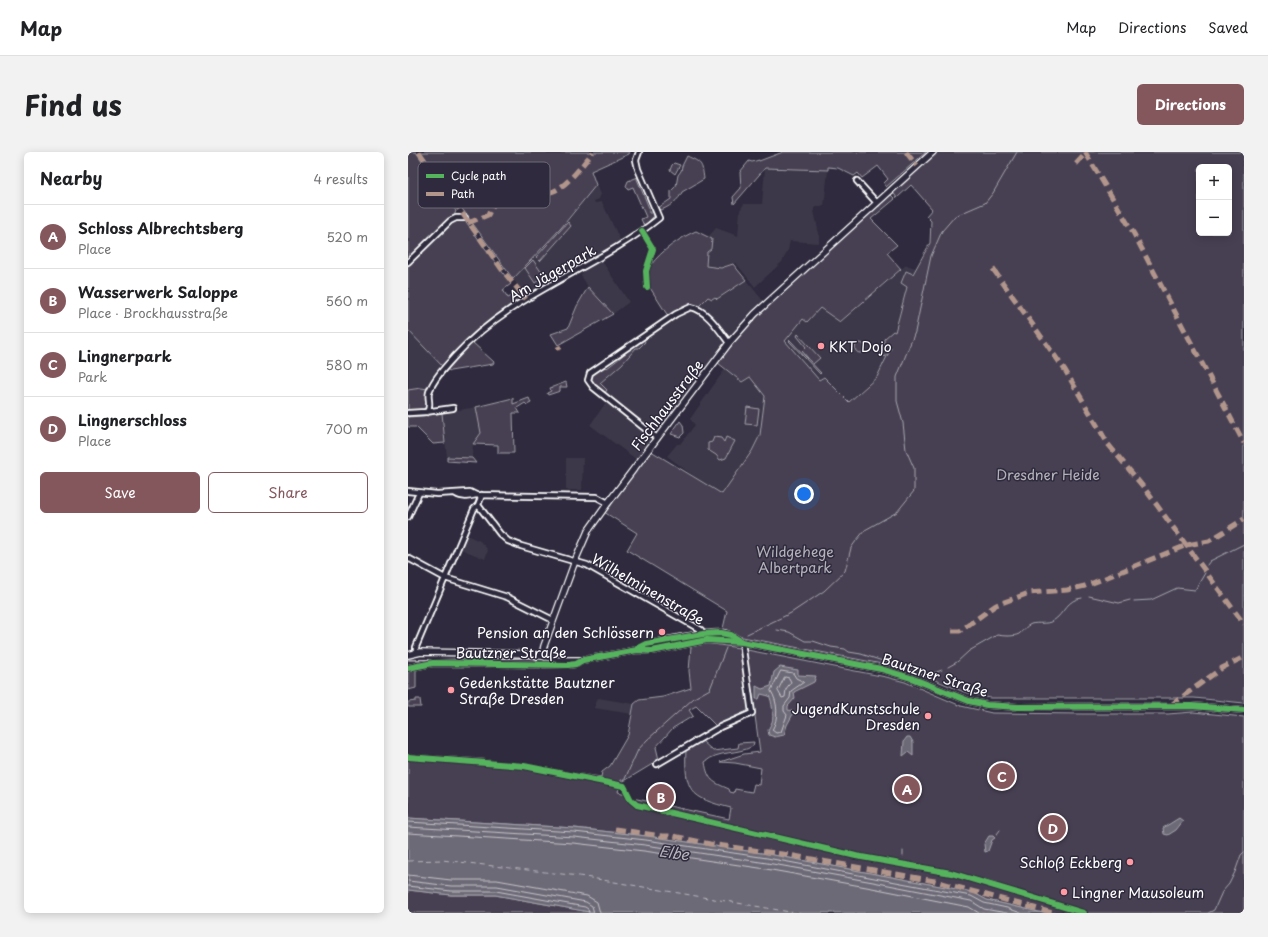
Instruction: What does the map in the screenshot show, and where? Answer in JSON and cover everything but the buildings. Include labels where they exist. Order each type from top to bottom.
[{"type":"main road","name":"Fischhausstraße","points":[[540,664],[553,620],[588,531],[730,343],[754,314],[933,152]]},
{"type":"main road","name":"Bautzner Straße","points":[[637,650],[646,644],[703,634],[726,634],[735,636],[742,642]]},
{"type":"main road","name":"Bautzner Straße","points":[[408,655],[416,653],[474,653],[542,656],[557,660],[583,660],[637,650],[652,651],[707,640],[742,642],[894,673],[963,699],[987,705],[1011,707],[1191,706],[1244,710]]},
{"type":"main road","name":"Bautzner Straße","points":[[408,668],[433,663],[568,665],[576,664],[583,660]]},
{"type":"main road","points":[[408,664],[433,663]]},
{"type":"street","name":"Am Jägerpark","points":[[427,412],[429,408],[430,390],[444,369],[465,346],[491,323],[526,299],[622,245],[659,218],[638,169],[636,160],[639,152]]},
{"type":"street","points":[[857,181],[877,203]]},
{"type":"street","points":[[408,262],[450,221],[456,218],[465,218]]},
{"type":"street","points":[[658,438],[625,414],[613,402],[593,387],[588,380],[592,371],[687,308],[694,308],[704,314],[730,343]]},
{"type":"street","points":[[408,413],[453,408]]},
{"type":"street","points":[[408,491],[419,493],[456,494],[460,492],[470,492],[476,495],[597,497],[608,503]]},
{"type":"street","points":[[408,517],[419,493]]},
{"type":"street","points":[[416,653],[416,647],[474,509],[478,505],[482,495]]},
{"type":"street","name":"Wilhelminenstraße","points":[[478,505],[500,534],[508,541],[587,565],[701,630],[707,640]]},
{"type":"street","points":[[408,558],[445,578],[506,597],[553,620]]},
{"type":"street","points":[[657,764],[720,727],[752,713],[742,642]]},
{"type":"shaded area","points":[[765,168],[828,170],[824,206],[815,207],[814,211],[819,234],[819,243],[790,241],[788,250],[782,262],[755,287],[736,263],[721,268],[706,266],[707,252],[711,249],[712,239],[708,237],[716,228],[738,236],[740,210],[744,204],[762,204]]},
{"type":"shaded area","points":[[596,185],[601,194],[599,199],[594,201],[595,203],[602,202],[621,242],[525,295],[513,279],[571,217]]},
{"type":"shaded area","points":[[602,261],[629,302],[613,314],[588,287],[581,275],[585,270]]},
{"type":"shaded area","points":[[906,265],[916,268],[907,287],[890,350],[877,377],[849,402],[824,377],[819,380],[784,341],[803,318],[821,308],[840,322]]},
{"type":"shaded area","points":[[746,280],[764,302],[729,340],[724,339],[726,345],[657,433],[655,434],[604,394],[600,383],[622,364],[643,338],[687,310],[698,313],[701,310],[698,307],[708,296],[716,297],[718,299]]},
{"type":"shaded area","points":[[408,330],[443,367],[428,389],[421,388],[408,390]]},
{"type":"shaded area","points":[[725,369],[742,382],[750,377],[765,396],[760,435],[752,451],[722,494],[704,484],[667,456],[677,444],[680,444],[695,425],[690,419]]},
{"type":"shaded area","points":[[607,401],[613,404],[623,416],[652,438],[637,460],[590,425]]},
{"type":"shaded area","points":[[476,407],[481,433],[473,444],[472,458],[447,457],[442,413]]},
{"type":"shaded area","points":[[566,458],[583,458],[582,490],[566,490]]},
{"type":"shaded area","points":[[466,535],[480,541],[488,550],[485,559],[461,549]]},
{"type":"shaded area","points":[[598,698],[634,704],[632,714],[594,708]]},
{"type":"green space","points":[[408,152],[416,152],[423,162],[418,162],[418,208],[454,208],[456,211],[454,216],[449,219],[408,260]]},
{"type":"green space","points":[[421,152],[630,152],[629,154],[591,171],[596,185],[561,228],[513,279],[462,208],[550,208],[550,162],[428,162]]},
{"type":"green space","points":[[783,152],[926,152],[886,187],[884,183],[888,179],[878,166],[862,178],[858,173],[854,176],[838,168],[828,167],[828,170],[765,168],[734,204],[733,197],[741,188],[740,172],[749,161],[759,161]]},
{"type":"green space","name":"Dresdner Heide","points":[[936,152],[1244,152],[1244,703],[1194,698],[990,698],[964,692],[908,669],[722,633],[727,611],[627,550],[637,533],[604,512],[651,451],[722,494],[752,451],[760,435],[765,396],[750,377],[742,382],[718,363],[749,323],[890,194],[895,199],[871,219],[897,245],[887,253],[901,269],[840,322],[820,308],[807,322],[803,319],[785,341],[819,380],[824,377],[849,402],[877,377],[891,348],[885,357],[879,351],[884,347],[884,339],[893,331],[895,332],[907,287],[901,283],[906,271],[913,274],[930,243],[931,221],[926,216],[932,209],[911,185],[897,198],[893,192]]},
{"type":"green space","points":[[687,156],[696,160],[700,164],[703,170],[704,179],[682,192],[679,198],[673,203],[660,210],[658,208],[671,199],[671,191],[676,186],[678,175]]},
{"type":"green space","points":[[674,163],[680,165],[675,174],[670,170]]},
{"type":"green space","points":[[638,177],[637,179],[649,208],[649,213],[652,213],[652,208],[654,216],[644,226],[641,219],[646,217],[633,187],[628,189],[626,186],[628,181]]},
{"type":"green space","points":[[457,219],[464,219],[511,284],[503,290],[508,298],[518,293],[521,298],[488,322],[443,367],[408,330],[408,263],[432,242],[451,222]]},
{"type":"green space","points":[[568,222],[571,226],[540,261],[536,257]]},
{"type":"green space","points":[[696,231],[712,239],[711,249],[707,252],[706,266],[721,268],[733,264],[746,280],[717,299],[715,297],[712,299],[708,297],[698,307],[690,304],[668,316],[647,283],[649,269],[655,260],[666,250]]},
{"type":"green space","points":[[533,260],[544,276],[535,283],[525,268]]},
{"type":"green space","points":[[562,265],[566,271],[550,281],[545,281],[546,277]]},
{"type":"green space","points":[[588,287],[613,314],[558,345],[551,334],[568,328],[577,306]]},
{"type":"green space","points":[[798,334],[820,358],[813,364],[802,351],[806,347],[797,336]]},
{"type":"green space","points":[[643,338],[645,342],[639,348],[636,348],[622,364],[600,383],[607,390],[604,394],[592,382],[592,376],[604,365],[607,368],[612,365]]},
{"type":"green space","points":[[790,340],[821,373],[820,374],[789,341]]},
{"type":"green space","points":[[472,342],[494,362],[493,364],[450,371],[446,369]]},
{"type":"green space","points":[[858,343],[862,343],[864,344],[864,352],[858,353],[855,350],[855,346]]},
{"type":"green space","points":[[566,382],[567,387],[560,387],[560,391],[548,395],[547,393],[551,391],[550,388]]},
{"type":"green space","points":[[421,388],[428,389],[426,407],[421,411],[408,411],[408,390]]},
{"type":"green space","points":[[513,398],[513,404],[529,398],[531,403],[527,405],[525,403],[517,408],[520,413],[513,413],[514,453],[498,453],[498,445],[473,444],[481,433],[476,407]]},
{"type":"green space","points":[[747,407],[759,409],[757,425],[745,424]]},
{"type":"green space","points":[[442,413],[445,443],[433,444],[416,427],[408,427],[408,417]]},
{"type":"green space","points":[[680,421],[683,425],[684,433],[680,437],[671,434]]},
{"type":"green space","points":[[714,437],[721,438],[724,442],[726,437],[735,441],[726,458],[720,460],[716,455],[708,450],[708,443],[712,442]]},
{"type":"green space","points":[[447,457],[472,458],[476,463],[447,461]]},
{"type":"green space","points":[[706,643],[739,648],[742,652],[750,712],[717,727],[696,706],[689,710],[693,716],[673,728],[656,747],[659,760],[626,780],[621,780],[618,792],[626,794],[628,797],[729,819],[731,808],[706,800],[698,796],[692,790],[686,775],[686,749],[701,740],[713,751],[738,748],[739,743],[754,742],[753,746],[747,749],[722,754],[710,758],[705,762],[706,768],[712,780],[729,789],[730,792],[734,793],[735,789],[752,792],[754,784],[759,785],[761,768],[720,762],[744,754],[760,752],[755,716],[753,712],[746,653],[747,650],[886,677],[905,682],[961,706],[992,713],[1168,714],[1193,712],[1244,717],[1244,913],[1043,913],[987,900],[972,892],[768,854],[647,836],[575,828],[408,818],[408,754],[483,759],[601,777],[602,772],[610,766],[628,735],[634,704],[639,700],[663,697],[691,688],[689,671],[691,646]]},
{"type":"green space","points":[[416,670],[416,688],[408,690],[408,672]]},
{"type":"green space","points":[[416,699],[420,699],[421,707],[408,707],[408,702],[416,701]]},
{"type":"green space","points":[[408,890],[451,895],[495,895],[595,913],[408,913]]},
{"type":"water","points":[[780,667],[798,670],[798,675],[816,676],[814,682],[794,692],[795,698],[788,706],[788,710],[793,711],[793,714],[784,735],[775,737],[769,735],[768,730],[773,717],[770,698],[769,696],[761,694],[759,699],[756,699],[756,686],[762,689],[771,686],[774,672]]},
{"type":"water","points":[[907,737],[910,737],[913,742],[913,756],[908,752],[903,756],[904,741]]},
{"type":"water","name":"Elbe","points":[[408,818],[574,828],[647,836],[768,854],[972,892],[987,900],[1043,913],[595,913],[495,895],[451,895],[408,890]]},
{"type":"water","points":[[1179,818],[1183,821],[1176,830],[1168,835],[1164,834],[1163,828]]},
{"type":"water","points":[[989,836],[993,836],[995,838],[992,840],[988,851],[985,852],[984,844]]},
{"type":"waterway","points":[[747,634],[791,613],[824,591],[845,571],[851,548],[865,530],[897,512],[914,491],[914,468],[906,450],[903,423],[897,401],[897,377],[915,332],[931,256],[942,231],[955,216],[985,203],[993,193],[1017,152]]},
{"type":"waterway","points":[[1207,565],[1210,561],[1244,544]]},
{"type":"waterway","points":[[1134,601],[1151,600],[1177,588],[1195,590],[1205,573]]},
{"type":"waterway","points":[[1089,596],[1119,603],[1130,600]]},
{"type":"waterway","points":[[948,667],[957,662],[969,651],[997,635],[1017,635],[1031,624],[1053,621],[1069,604],[1082,598]]},
{"type":"waterway","points":[[777,630],[789,632],[805,641],[813,641],[831,647],[845,649],[849,652],[861,654],[923,674]]},
{"type":"waterway","points":[[624,781],[638,750],[647,740],[694,698],[710,689],[726,648]]},
{"type":"waterway","points":[[929,675],[942,670]]},
{"type":"waterway","points":[[997,834],[1000,830]]},
{"type":"waterway","points":[[903,851],[903,856]]},
{"type":"waterway","points":[[1208,913],[1214,910],[1222,892],[1229,884],[1241,855],[1244,852]]},
{"type":"ferry route","points":[[408,861],[442,860],[579,876],[796,913]]},
{"type":"tram line","points":[[408,660],[530,658],[568,663],[701,639],[719,638],[893,673],[963,700],[987,706],[1191,707],[1244,711]]},
{"type":"marked path","points":[[419,152],[426,162]]},
{"type":"marked path","points":[[550,192],[565,184],[593,152]]},
{"type":"marked path","points":[[906,152],[917,166]]},
{"type":"marked path","points":[[1085,152],[1134,234],[1244,443]]},
{"type":"marked path","points":[[1076,164],[1087,152]]},
{"type":"marked path","points":[[459,208],[503,271],[526,299]]},
{"type":"marked path","points":[[468,223],[488,215],[492,208]]},
{"type":"marked path","points":[[993,269],[1065,370],[1108,444],[1145,489],[1244,624]]},
{"type":"marked path","points":[[558,346],[560,350]]},
{"type":"marked path","points":[[952,631],[960,631],[996,605],[1029,593],[1067,590],[1085,586],[1187,545],[1209,541],[1244,519]]},
{"type":"marked path","points":[[1171,705],[1222,668],[1244,657]]},
{"type":"marked path","points":[[615,829],[662,836],[674,836],[710,844],[789,855],[935,881],[1053,913]]},
{"type":"cycle path","points":[[642,231],[653,249],[646,271],[647,287]]},
{"type":"cycle path","points":[[638,648],[646,644],[703,634],[721,633],[731,635],[742,642]]},
{"type":"cycle path","points":[[408,668],[433,663],[568,665],[576,664],[583,660],[637,650],[652,651],[707,640],[742,642],[881,669],[911,678],[969,701],[987,705],[1018,707],[1191,706],[1244,710]]},
{"type":"cycle path","points":[[408,757],[524,766],[624,786],[631,800],[637,805],[856,856],[951,873],[1084,913]]},
{"type":"place","name":"KKT Dojo","points":[[821,346]]},
{"type":"place","name":"Pension an den Schlössern","points":[[662,632]]},
{"type":"place","name":"Gedenkstätte Bautzner Straße Dresden","points":[[451,690]]},
{"type":"place","name":"JugendKunstschule Dresden","points":[[928,716]]},
{"type":"place","name":"Lingnerpark","points":[[1002,776]]},
{"type":"place","name":"Schloss Albrechtsberg","points":[[907,789]]},
{"type":"place","name":"Wasserwerk Saloppe","points":[[661,797]]},
{"type":"place","name":"Lingnerschloss","points":[[1053,828]]},
{"type":"place","name":"Schloß Eckberg","points":[[1130,862]]},
{"type":"place","name":"Lingner Mausoleum","points":[[1064,892]]},
{"type":"park label","name":"Wildgehege Albertpark","points":[[795,560]]}]
